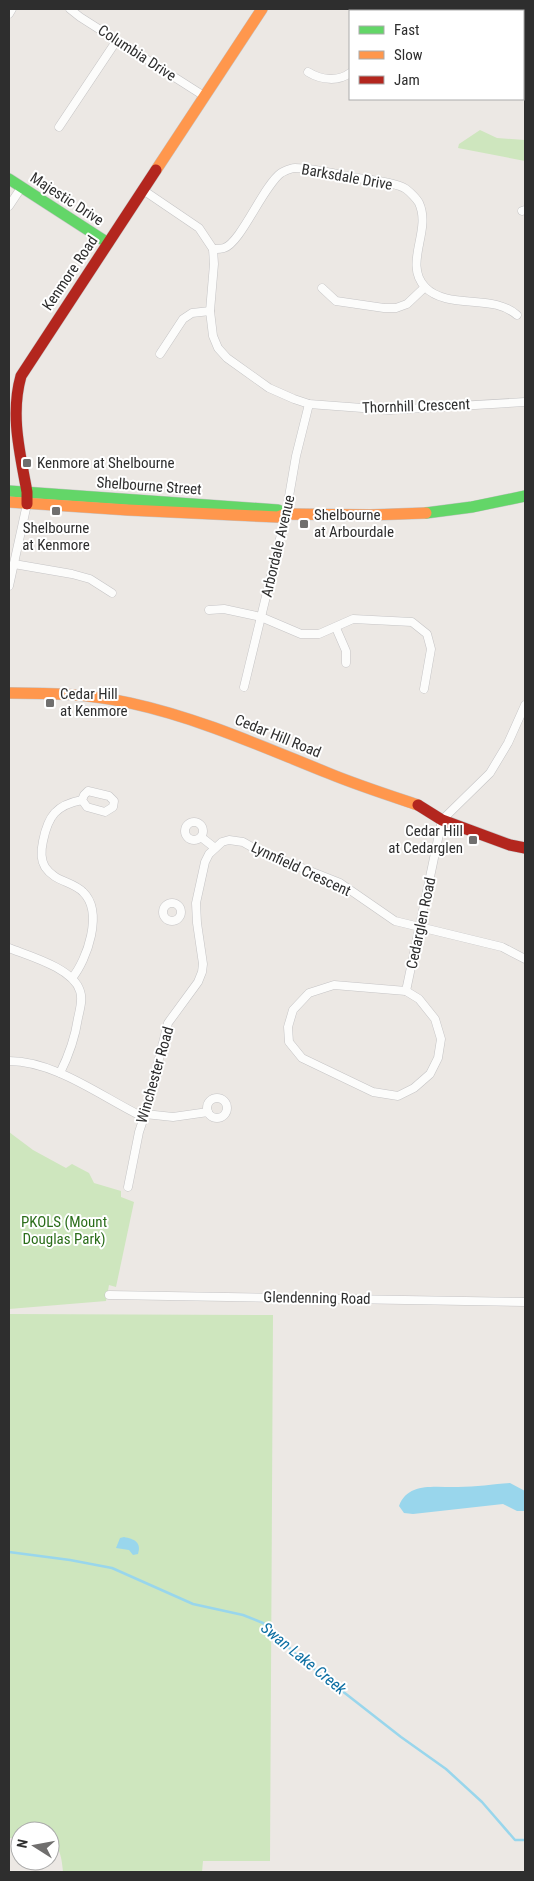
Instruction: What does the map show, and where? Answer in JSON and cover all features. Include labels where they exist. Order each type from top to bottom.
[{"type":"street","points":[[9,14],[12,9]]},
{"type":"street","name":"Columbia Drive","points":[[70,9],[204,96]]},
{"type":"street","name":"Kenmore Road","points":[[9,586],[27,498],[15,424],[13,387],[262,9]]},
{"type":"street","points":[[59,127],[116,40]]},
{"type":"street","points":[[308,72],[316,77],[338,80],[349,74]]},
{"type":"street","name":"Barksdale Drive","points":[[213,248],[224,249],[233,241],[271,184],[280,174],[292,168],[308,168],[406,189],[418,201],[424,217],[416,257],[416,268],[425,287]]},
{"type":"street","name":"Majestic Drive","points":[[9,180],[108,243]]},
{"type":"street","points":[[9,206],[21,188]]},
{"type":"street","points":[[143,190],[199,228],[213,248]]},
{"type":"street","name":"Thornhill Crescent","points":[[213,248],[214,264],[210,310],[213,336],[218,348],[226,358],[269,388],[308,404],[389,410],[525,402]]},
{"type":"street","points":[[322,288],[336,301],[396,308],[407,304],[425,287],[434,294],[443,297],[496,304],[507,308],[517,315]]},
{"type":"street","points":[[160,354],[183,319],[192,313],[210,310]]},
{"type":"street","name":"Arbordale Avenue","points":[[244,687],[286,514],[296,456],[308,404]]},
{"type":"street","name":"Shelbourne Street","points":[[9,491],[27,498]]},
{"type":"street","name":"Shelbourne Street","points":[[9,502],[27,498],[280,510],[286,514],[344,515],[424,513],[455,510],[525,496]]},
{"type":"street","points":[[14,564],[90,579],[112,593]]},
{"type":"street","points":[[209,610],[224,609],[261,617],[301,634],[319,634],[353,620],[412,622],[427,634],[431,649],[424,689]]},
{"type":"street","points":[[336,628],[346,651],[346,663]]},
{"type":"street","name":"Cedar Hill Road","points":[[9,694],[50,693],[90,696],[131,704],[179,717],[235,734],[330,774],[420,806],[442,820],[510,845],[525,848]]},
{"type":"street","points":[[442,820],[490,773],[508,743],[525,704]]},
{"type":"street","points":[[72,978],[84,961],[92,930],[93,911],[83,892],[49,872],[43,865],[41,848],[49,819],[64,806],[82,800]]},
{"type":"street","name":"Cedarglen Road","points":[[406,991],[442,820]]},
{"type":"street","points":[[201,837],[215,848]]},
{"type":"street","name":"Lynnfield Crescent","points":[[215,848],[222,842],[229,840],[243,842],[259,851],[340,884],[395,921],[502,947],[525,959]]},
{"type":"street","name":"Winchester Road","points":[[128,1186],[139,1132],[146,1114],[168,1023],[198,982],[202,972],[203,964],[196,903],[205,862],[215,848]]},
{"type":"street","points":[[181,913],[196,912]]},
{"type":"street","points":[[9,948],[57,967],[72,978],[81,992],[81,1002],[70,1051],[60,1073]]},
{"type":"street","points":[[334,985],[406,991],[419,999],[435,1020],[441,1039],[438,1058],[430,1074],[414,1088],[398,1096],[373,1092],[302,1058],[289,1042],[288,1027],[293,1010],[310,993],[334,985]]},
{"type":"street","points":[[9,1060],[30,1062],[60,1073],[139,1115],[173,1117],[208,1112]]},
{"type":"street","name":"Glendenning Road","points":[[109,1295],[525,1302]]},
{"type":"shaded area","points":[[359,9],[525,9],[525,41],[524,10]]},
{"type":"green space","points":[[480,130],[497,138],[525,140],[525,161],[458,148],[459,144]]},
{"type":"green space","name":"PKOLS (Mount Douglas Park)","points":[[9,1132],[33,1150],[66,1168],[72,1164],[89,1173],[94,1183],[121,1191],[121,1197],[134,1202],[116,1287],[109,1285],[106,1301],[9,1309]]},
{"type":"green space","points":[[9,1314],[273,1315],[270,1861],[203,1861],[202,1872],[63,1872],[60,1853],[60,1821],[10,1821],[9,1838]]},
{"type":"water","points":[[510,1483],[525,1491],[525,1511],[517,1511],[503,1504],[413,1514],[404,1513],[399,1506],[403,1498],[416,1489]]},
{"type":"water","points":[[124,1537],[138,1544],[138,1554],[133,1555],[129,1550],[116,1548],[120,1538]]},
{"type":"waterway","name":"Swan Lake Creek","points":[[9,1552],[112,1568],[193,1604],[243,1615],[263,1623],[300,1658],[401,1737],[446,1769],[482,1802],[515,1840],[525,1840]]},
{"type":"traffic: fast","points":[[9,179],[108,243]]},
{"type":"traffic: fast","points":[[9,491],[278,510],[285,513]]},
{"type":"traffic: fast","points":[[426,513],[472,507],[525,496]]},
{"type":"traffic: slow","points":[[156,170],[262,9]]},
{"type":"traffic: slow","points":[[9,502],[278,517],[286,514],[370,515],[426,513]]},
{"type":"traffic: slow","points":[[9,693],[85,696],[156,709],[206,725],[350,782],[418,805]]},
{"type":"traffic: jam","points":[[27,504],[27,492],[16,420],[16,405],[21,376],[156,170]]},
{"type":"traffic: jam","points":[[418,805],[442,820],[510,845],[525,848]]},
{"type":"place","name":"Kenmore at Shelbourne","points":[[27,463]]},
{"type":"place","name":"Shelbourne at Kenmore","points":[[56,511]]},
{"type":"place","name":"Shelbourne at Arbourdale","points":[[304,524]]},
{"type":"place","name":"Cedar Hill at Kenmore","points":[[50,703]]},
{"type":"place","name":"Cedar Hill at Cedarglen","points":[[473,840]]}]
